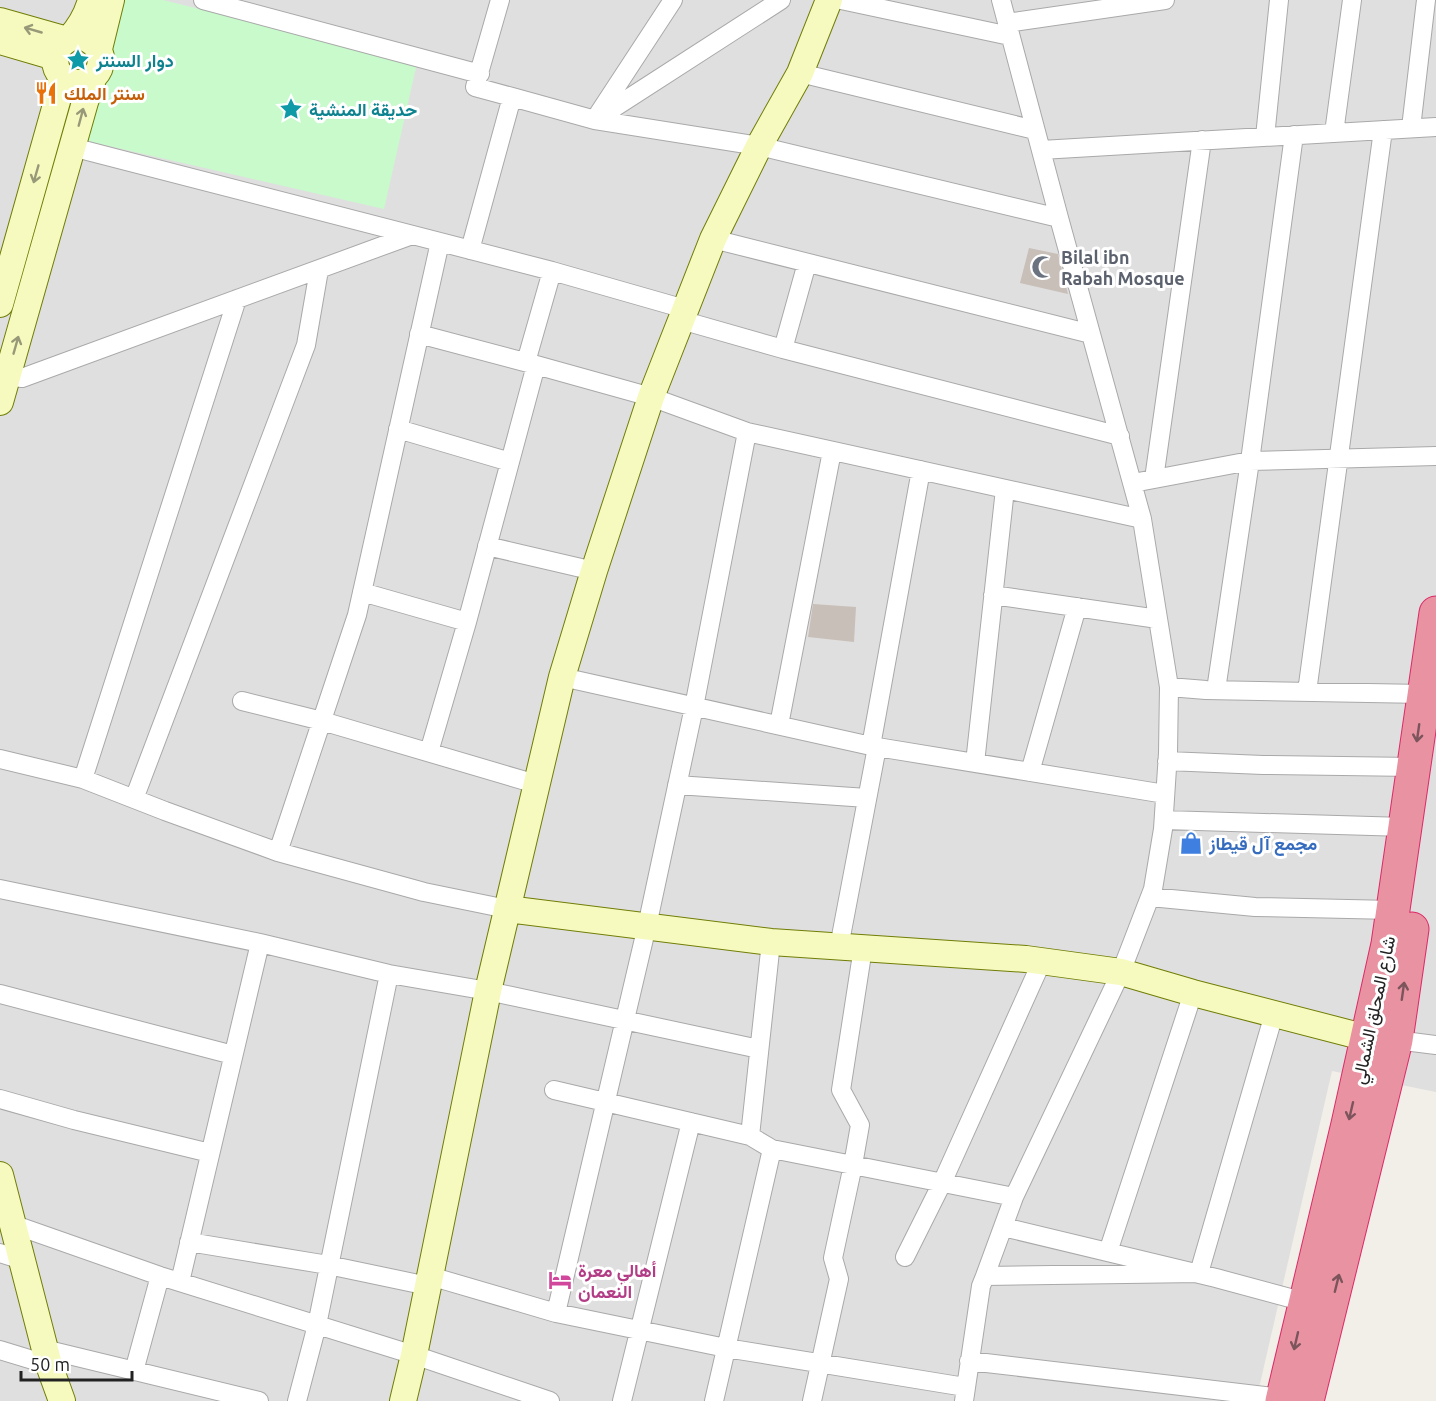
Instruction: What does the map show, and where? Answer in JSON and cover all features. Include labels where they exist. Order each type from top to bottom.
[{"type":"highway","name":"شارع المحلق الشمالي","points":[[1290,1400],[1381,1039],[1425,766],[1424,694],[1436,613]]},
{"type":"highway","name":"شارع المحلق الشمالي","points":[[1290,1400],[1305,1302],[1381,1039],[1388,944],[1405,827],[1425,766]]},
{"type":"street","points":[[0,304],[59,94],[63,53],[84,19],[91,0]]},
{"type":"street","points":[[0,402],[72,147],[93,79],[101,65],[99,49],[111,0]]},
{"type":"street","points":[[203,0],[480,74]]},
{"type":"street","points":[[500,0],[475,87],[595,120],[759,146],[1059,218]]},
{"type":"street","points":[[595,120],[674,0]]},
{"type":"street","points":[[595,120],[781,0]]},
{"type":"street","points":[[403,1401],[488,991],[562,677],[594,571],[651,397],[713,239],[759,146],[800,73],[829,0]]},
{"type":"street","points":[[841,0],[1009,29],[1165,0]]},
{"type":"street","points":[[189,1242],[429,1281],[640,1330],[726,1348],[820,1363],[964,1394],[981,1287],[1014,1197],[1121,972],[1154,889],[1164,820],[1167,761],[1168,687],[1142,519],[1001,0]]},
{"type":"street","points":[[1265,137],[1279,0]]},
{"type":"street","points":[[1334,133],[1353,0]]},
{"type":"street","points":[[1411,128],[1426,0]]},
{"type":"street","points":[[0,21],[63,53]]},
{"type":"street","points":[[63,53],[83,37],[99,49]]},
{"type":"street","points":[[0,40],[63,53]]},
{"type":"street","points":[[63,53],[67,81],[80,84],[93,79]]},
{"type":"street","points":[[800,73],[1035,130]]},
{"type":"street","points":[[470,250],[512,97]]},
{"type":"street","points":[[1041,150],[1436,127]]},
{"type":"street","points":[[1307,692],[1383,130]]},
{"type":"street","points":[[1216,690],[1294,135]]},
{"type":"street","points":[[1154,479],[1202,140]]},
{"type":"street","points":[[72,147],[552,272],[783,349],[1120,436]]},
{"type":"street","points":[[7,376],[22,378],[412,235]]},
{"type":"street","points":[[713,239],[1091,334]]},
{"type":"street","points":[[279,852],[357,615],[440,242]]},
{"type":"street","points":[[783,349],[807,263]]},
{"type":"street","points":[[134,799],[306,345],[319,270]]},
{"type":"street","points":[[429,752],[510,462],[552,272]]},
{"type":"street","points":[[83,778],[237,299]]},
{"type":"street","points":[[420,334],[651,397],[747,432],[1142,519]]},
{"type":"street","points":[[398,429],[510,462]]},
{"type":"street","points":[[556,1312],[647,926],[747,432]]},
{"type":"street","points":[[779,725],[832,451]]},
{"type":"street","points":[[1133,483],[1250,461],[1436,456]]},
{"type":"street","points":[[812,1401],[839,1279],[833,1258],[860,1125],[841,1090],[851,947],[874,746],[921,470]]},
{"type":"street","points":[[975,763],[1005,489]]},
{"type":"street","points":[[487,546],[594,571]]},
{"type":"street","points":[[362,592],[467,622]]},
{"type":"street","points":[[993,595],[1158,619]]},
{"type":"street","points":[[1030,772],[1077,607]]},
{"type":"street","points":[[562,677],[874,746],[1165,794]]},
{"type":"street","points":[[1168,687],[1424,694]]},
{"type":"street","points":[[242,701],[322,721],[537,784]]},
{"type":"street","points":[[0,759],[83,778],[279,852],[424,892],[507,909],[771,942],[1042,961],[1121,972],[1274,1014],[1381,1039],[1436,1045]]},
{"type":"street","points":[[1167,761],[1263,765],[1425,766]]},
{"type":"street","points":[[677,785],[867,798]]},
{"type":"street","points":[[1164,820],[1405,827]]},
{"type":"street","points":[[0,889],[260,943],[389,974],[488,991],[759,1049]]},
{"type":"street","points":[[1150,897],[1255,907],[1393,910]]},
{"type":"street","points":[[750,1136],[771,942]]},
{"type":"street","points":[[180,1282],[260,943]]},
{"type":"street","points":[[904,1257],[942,1183],[1042,961]]},
{"type":"street","points":[[297,1401],[316,1325],[389,974]]},
{"type":"street","points":[[1108,1252],[1193,993]]},
{"type":"street","points":[[0,994],[234,1055]]},
{"type":"street","points":[[1199,1274],[1274,1014]]},
{"type":"street","points":[[554,1090],[750,1136],[772,1149],[1014,1197]]},
{"type":"street","points":[[0,1099],[74,1120],[210,1153]]},
{"type":"street","points":[[622,1401],[691,1122]]},
{"type":"street","points":[[714,1401],[772,1149]]},
{"type":"street","points":[[0,1175],[12,1224],[11,1256],[62,1401]]},
{"type":"street","points":[[12,1224],[160,1276],[414,1355],[550,1401]]},
{"type":"street","points":[[1003,1227],[1305,1302]]},
{"type":"street","points":[[985,1276],[1199,1274]]},
{"type":"street","points":[[134,1371],[160,1276]]},
{"type":"street","points":[[2,1354],[46,1357],[134,1371],[259,1401]]},
{"type":"street","points":[[969,1361],[1290,1400]]},
{"type":"shaded area","points":[[0,0],[1436,0],[1436,1092],[1332,1071],[1256,1401],[0,1401]]},
{"type":"green space","points":[[123,0],[163,0],[417,63],[384,209],[87,141]]},
{"type":"building","name":"Bilal ibn Rabah Mosque","points":[[1029,248],[1058,254],[1068,294],[1020,283]]},
{"type":"building","points":[[813,604],[856,607],[854,642],[808,637]]},
{"type":"place","name":"دوار السنتر","points":[[78,60]]},
{"type":"place","name":"سنتر الملك","points":[[46,93]]},
{"type":"place","name":"حديقة المنشية","points":[[291,109]]},
{"type":"place","name":"Bilal ibn Rabah Mosque","points":[[1043,267]]},
{"type":"place","name":"مجمع آل قيطاز","points":[[1191,843]]},
{"type":"place","name":"أهالي معرة النعمان","points":[[560,1280]]}]
